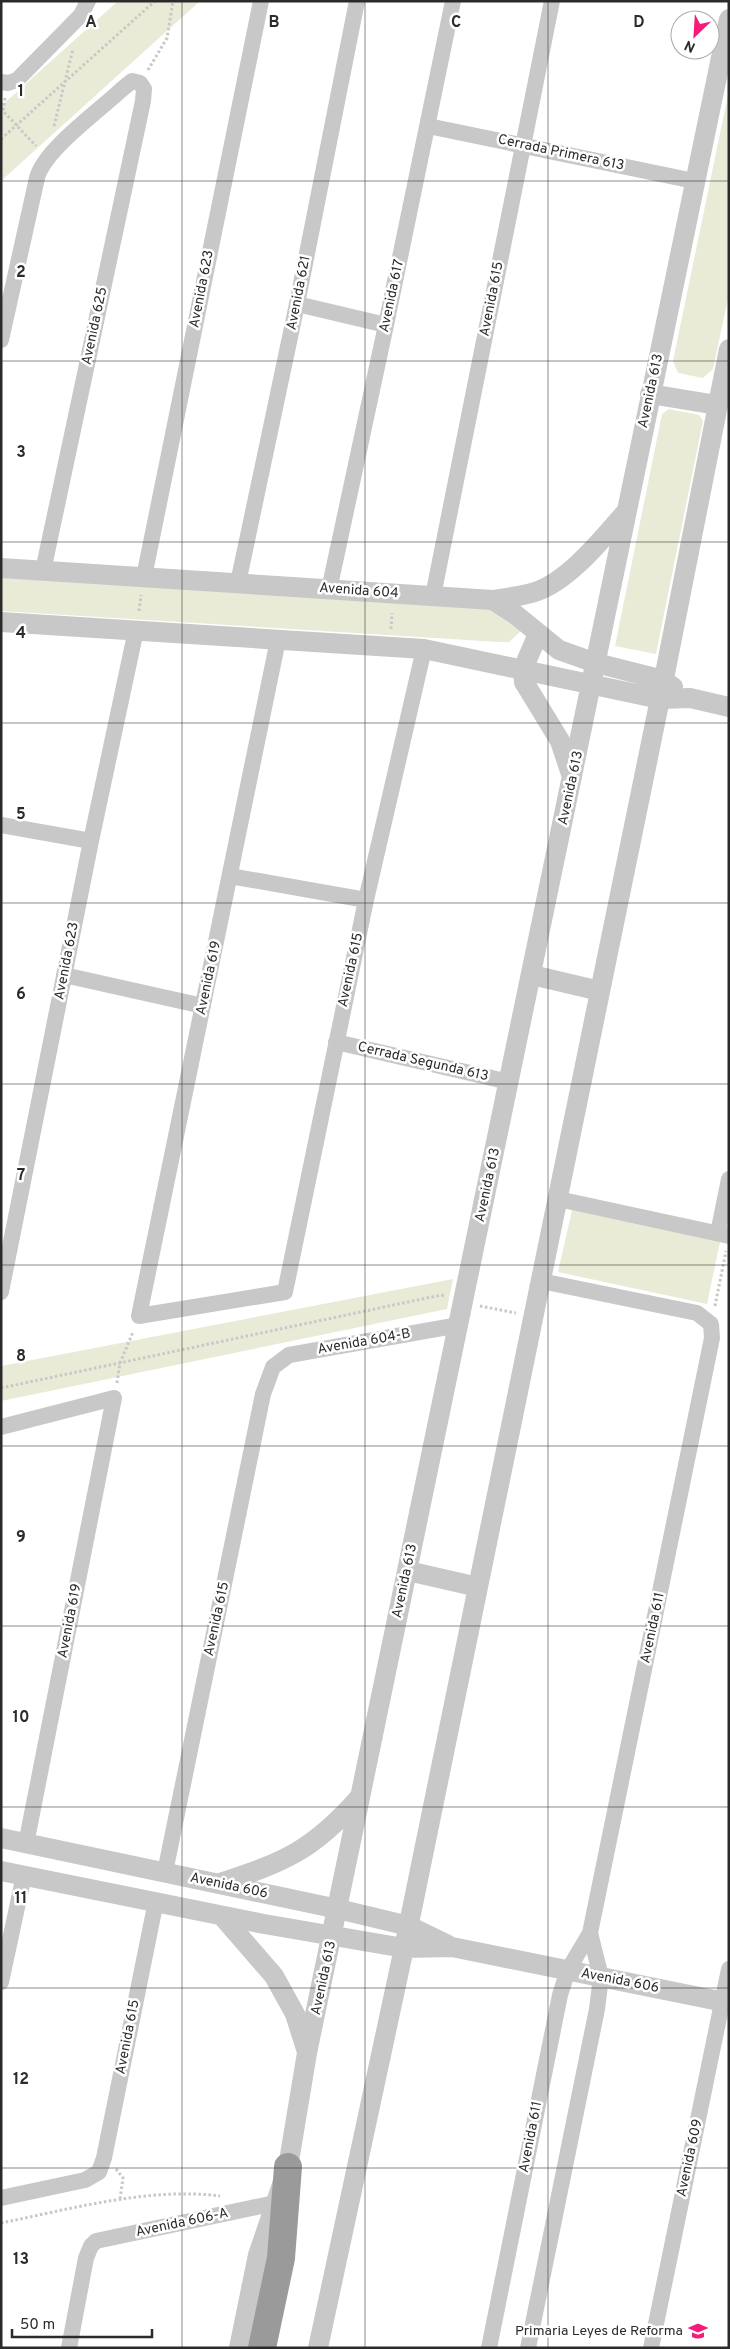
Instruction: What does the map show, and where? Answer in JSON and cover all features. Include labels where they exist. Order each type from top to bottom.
[{"type":"highway","points":[[262,2348],[281,2258],[288,2167]]},
{"type":"street","name":"Avenida 623","points":[[144,578],[261,1]]},
{"type":"street","name":"Avenida 621","points":[[238,584],[297,304],[357,1]]},
{"type":"street","name":"Avenida 617","points":[[328,590],[386,325],[453,1]]},
{"type":"street","name":"Avenida 615","points":[[433,596],[552,1]]},
{"type":"street","points":[[3,82],[17,80],[85,8]]},
{"type":"street","name":"Avenida 613","points":[[239,2348],[258,2254],[288,2167],[307,2053],[333,1936],[694,181],[729,19]]},
{"type":"street","points":[[1,340],[37,178],[44,162],[132,82],[140,83]]},
{"type":"street","name":"Avenida 625","points":[[43,571],[143,101],[144,89],[140,83]]},
{"type":"street","name":"Cerrada Primera 613","points":[[428,126],[694,181]]},
{"type":"street","points":[[297,304],[386,325]]},
{"type":"street","points":[[318,2348],[409,1926],[729,349]]},
{"type":"street","points":[[650,394],[717,405]]},
{"type":"street","name":"Avenida 604","points":[[1,568],[493,600],[536,592],[561,578],[598,543],[626,512]]},
{"type":"street","points":[[493,600],[559,650],[661,689],[690,698],[729,706]]},
{"type":"street","points":[[1,622],[424,649],[592,684],[661,689]]},
{"type":"street","name":"Avenida 623","points":[[1,1292],[91,841],[136,630]]},
{"type":"street","points":[[538,634],[523,669],[524,682],[560,741],[572,778]]},
{"type":"street","name":"Avenida 619","points":[[139,1316],[278,640]]},
{"type":"street","name":"Avenida 615","points":[[139,1316],[285,1292],[366,900],[424,649]]},
{"type":"street","points":[[1,825],[91,841]]},
{"type":"street","points":[[230,876],[366,900]]},
{"type":"street","points":[[64,975],[203,1006]]},
{"type":"street","points":[[532,975],[600,991]]},
{"type":"street","name":"Cerrada Segunda 613","points":[[336,1042],[509,1082]]},
{"type":"street","points":[[558,1199],[724,1238],[729,1179]]},
{"type":"street","points":[[541,1282],[697,1313],[711,1324]]},
{"type":"street","name":"Avenida 611","points":[[489,2348],[560,1995],[568,1970],[590,1933],[712,1338],[711,1324]]},
{"type":"street","name":"Avenida 604-B","points":[[273,1367],[289,1355],[459,1325]]},
{"type":"street","name":"Avenida 615","points":[[165,1872],[263,1394],[273,1367]]},
{"type":"street","points":[[1,1427],[114,1398]]},
{"type":"street","name":"Avenida 619","points":[[26,1844],[114,1398]]},
{"type":"street","points":[[408,1571],[478,1587]]},
{"type":"street","points":[[217,1884],[283,1861],[309,1847],[335,1825],[361,1797]]},
{"type":"street","name":"Avenida 606","points":[[1,1838],[251,1890],[409,1926],[452,1947]]},
{"type":"street","name":"Avenida 606","points":[[1,1871],[156,1901],[246,1921],[404,1948],[452,1947],[725,2002]]},
{"type":"street","points":[[1,1982],[24,1875]]},
{"type":"street","points":[[246,1921],[251,1890]]},
{"type":"street","name":"Avenida 615","points":[[1,2198],[85,2180],[99,2172],[104,2158],[156,1901]]},
{"type":"street","points":[[222,1916],[274,1976],[295,2014],[307,2053]]},
{"type":"street","name":"Avenida 611","points":[[528,2348],[597,2009],[601,1977],[590,1933]]},
{"type":"street","name":"Avenida 609","points":[[651,2348],[725,2002],[729,1969]]},
{"type":"street","name":"Avenida 606-A","points":[[69,2348],[86,2258],[91,2246],[96,2241],[275,2204]]},
{"type":"path","points":[[1,139],[155,1]]},
{"type":"path","points":[[140,83],[167,38],[173,1]]},
{"type":"path","points":[[44,162],[85,8]]},
{"type":"path","points":[[3,82],[3,111],[44,162]]},
{"type":"path","points":[[136,630],[144,578]]},
{"type":"path","points":[[389,647],[393,594]]},
{"type":"path","points":[[711,1324],[724,1238]]},
{"type":"path","points":[[1,1388],[441,1295],[533,1317]]},
{"type":"path","points":[[114,1398],[120,1363],[139,1316]]},
{"type":"path","points":[[1,2223],[120,2199],[202,2194],[230,2197]]},
{"type":"green space","points":[[118,1],[200,1],[1,181],[1,106]]},
{"type":"green space","points":[[729,90],[729,294],[713,369],[703,378],[678,373],[673,361]]},
{"type":"green space","points":[[669,409],[699,415],[703,421],[656,654],[615,646],[662,414]]},
{"type":"green space","points":[[1,576],[496,608],[521,631],[509,642],[499,642],[1,611]]},
{"type":"green space","points":[[572,1210],[720,1242],[707,1304],[558,1272]]},
{"type":"green space","points":[[453,1279],[447,1309],[1,1401],[1,1366]]},
{"type":"place","name":"Primaria Leyes de Reforma","points":[[698,2331]]}]
